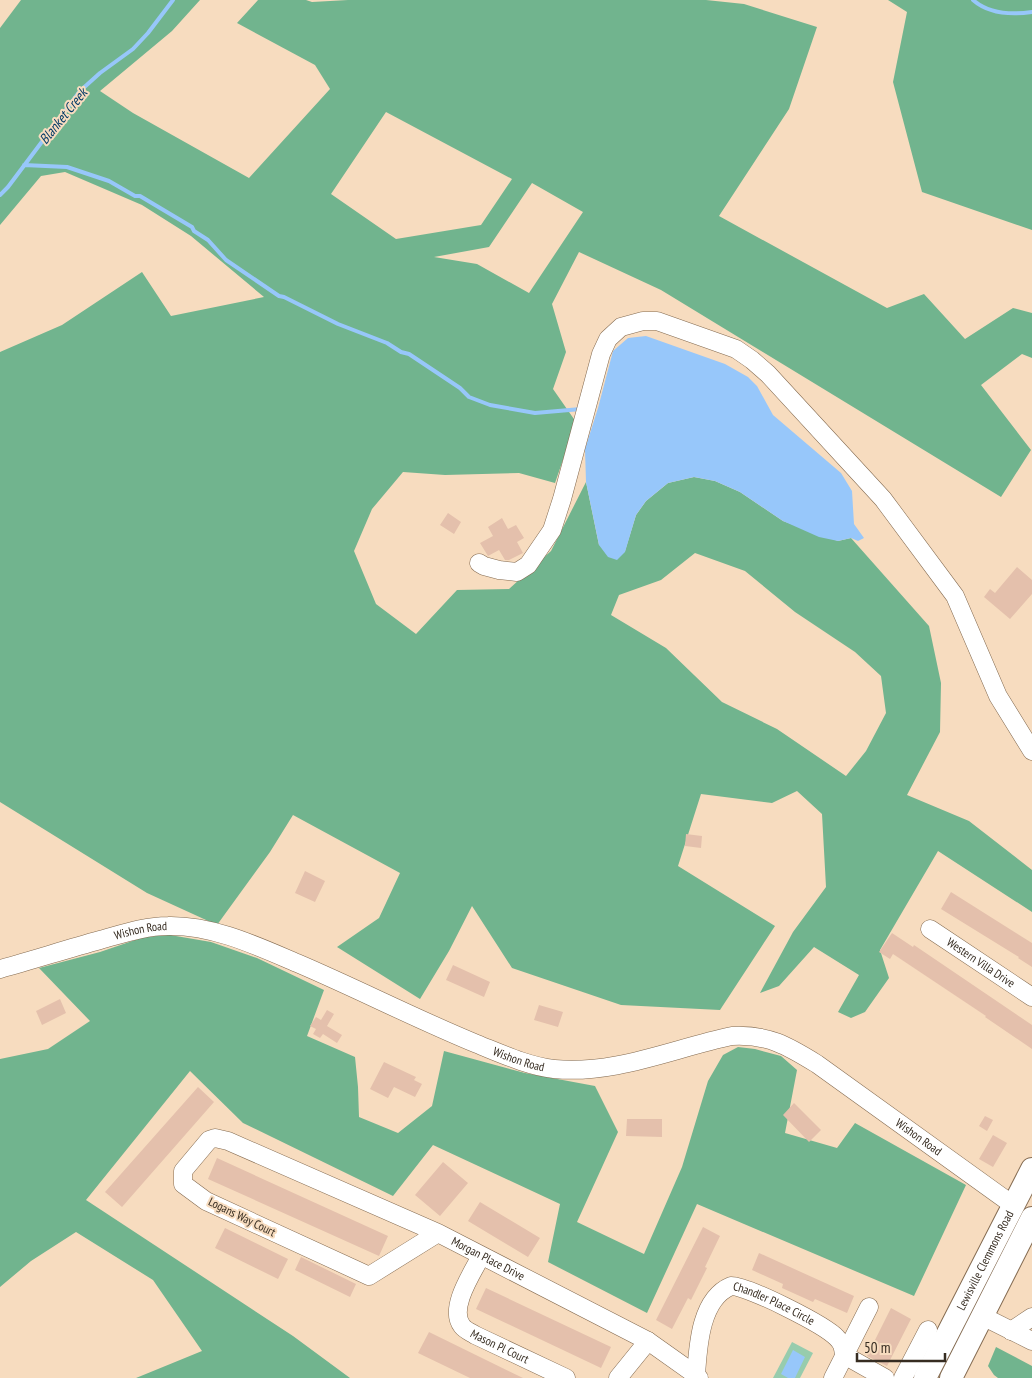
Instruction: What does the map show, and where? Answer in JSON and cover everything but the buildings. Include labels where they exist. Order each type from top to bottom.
[{"type":"main road","name":"Lewisville Clemmons Road","points":[[925,1378],[1032,1169]]},
{"type":"main road","name":"Lewisville Clemmons Road","points":[[951,1378],[1032,1218]]},
{"type":"street","points":[[479,563],[499,570],[517,572],[528,565],[552,530],[601,354],[608,339],[621,327],[643,321],[657,321],[700,335],[736,349],[768,374],[883,499],[955,596],[998,696],[1032,751]]},
{"type":"street","name":"Wishon Road","points":[[0,970],[127,932],[153,927],[190,927],[222,934],[257,946],[453,1034],[507,1056],[554,1069],[613,1066],[732,1036],[748,1035],[765,1038],[794,1050],[817,1064],[1013,1205]]},
{"type":"street","name":"Western Villa Drive","points":[[930,929],[1032,997]]},
{"type":"street","name":"Logans Way Court","points":[[269,1159],[228,1141],[215,1138],[210,1140],[183,1171],[183,1184],[206,1201],[369,1276],[438,1233]]},
{"type":"street","name":"Morgan Place Drive","points":[[269,1159],[438,1233],[648,1341],[698,1377]]},
{"type":"street","name":"Mason Pl Court","points":[[481,1256],[460,1299],[458,1316],[462,1326],[475,1335],[566,1378]]},
{"type":"street","name":"Chandler Place Circle","points":[[698,1377],[698,1346],[706,1314],[713,1300],[721,1291],[730,1286],[750,1291],[827,1330],[836,1336],[843,1345],[844,1355]]},
{"type":"street","points":[[833,1378],[869,1306]]},
{"type":"street","points":[[982,1316],[1032,1341]]},
{"type":"street","points":[[1011,1330],[1032,1317]]},
{"type":"street","points":[[903,1378],[928,1330]]},
{"type":"street","points":[[618,1378],[648,1341]]},
{"type":"street","points":[[844,1355],[885,1378]]},
{"type":"green space","points":[[21,0],[200,0],[172,31],[100,91],[133,113],[249,178],[330,89],[315,65],[237,23],[258,0],[306,0],[312,2],[348,0],[706,0],[744,4],[817,27],[789,109],[719,216],[887,308],[924,294],[965,339],[1013,308],[1032,313],[1032,358],[1022,354],[981,385],[1031,450],[1001,497],[661,290],[579,252],[552,304],[566,352],[553,389],[576,422],[555,483],[519,473],[445,475],[403,472],[372,509],[354,551],[376,604],[416,634],[457,590],[509,589],[551,551],[586,482],[599,545],[625,551],[636,515],[646,501],[668,483],[694,477],[715,481],[740,492],[783,521],[838,541],[851,538],[929,626],[941,683],[940,732],[907,795],[969,821],[1032,870],[1032,912],[938,851],[880,950],[889,978],[865,1012],[851,1018],[838,1012],[859,975],[814,947],[779,986],[760,993],[793,932],[826,887],[822,814],[797,791],[772,803],[701,794],[678,866],[775,926],[720,1010],[621,1005],[512,968],[472,906],[449,951],[420,999],[337,947],[379,918],[400,873],[293,815],[270,852],[217,925],[147,893],[0,802],[0,352],[62,325],[142,272],[171,316],[264,297],[191,236],[142,205],[65,172],[41,176],[0,225],[0,28]],"holes":[[[386,112],[512,179],[481,225],[396,239],[331,194]],[[532,183],[583,212],[529,293],[477,264],[434,257],[489,247]],[[695,553],[745,571],[795,612],[855,652],[881,676],[886,713],[866,751],[846,776],[777,729],[722,702],[666,648],[611,615],[619,595],[661,580]]]},
{"type":"green space","points":[[888,0],[1032,0],[1032,230],[922,192],[893,82],[907,12]]},
{"type":"green space","points":[[170,935],[211,942],[257,958],[324,990],[307,1036],[355,1057],[359,1117],[398,1133],[432,1106],[444,1051],[525,1073],[595,1086],[618,1132],[577,1222],[644,1254],[682,1167],[708,1081],[723,1055],[738,1047],[755,1049],[781,1056],[797,1070],[785,1133],[837,1148],[855,1123],[966,1185],[914,1296],[697,1204],[647,1313],[548,1262],[560,1204],[433,1145],[393,1196],[243,1123],[190,1071],[86,1200],[293,1336],[350,1378],[136,1378],[202,1351],[153,1280],[76,1232],[31,1261],[0,1287],[0,1059],[48,1049],[90,1021],[39,968],[100,952],[144,937]]},
{"type":"green space","points":[[792,1342],[813,1353],[800,1378],[773,1378]]},
{"type":"green space","points":[[996,1347],[1032,1366],[1032,1378],[998,1378],[994,1375],[988,1366]]},
{"type":"water","points":[[646,336],[725,364],[748,377],[757,386],[773,415],[841,473],[852,491],[854,524],[864,538],[858,541],[851,538],[838,541],[819,537],[783,521],[740,492],[715,481],[694,477],[668,483],[646,501],[636,515],[625,552],[617,560],[608,557],[599,545],[586,482],[585,449],[613,351],[628,338]]},
{"type":"water","points":[[793,1350],[805,1357],[795,1378],[788,1378],[781,1374]]},
{"type":"waterway","name":"Blanket Creek","points":[[0,195],[80,91],[100,73],[133,49],[148,33],[173,0]]},
{"type":"waterway","points":[[973,0],[993,11],[1032,12]]},
{"type":"waterway","points":[[24,165],[67,167],[109,181],[135,196],[140,196],[192,227],[194,231],[208,240],[226,260],[279,296],[338,324],[387,343],[401,352],[409,354],[460,388],[469,397],[490,405],[535,413],[581,409]]}]
